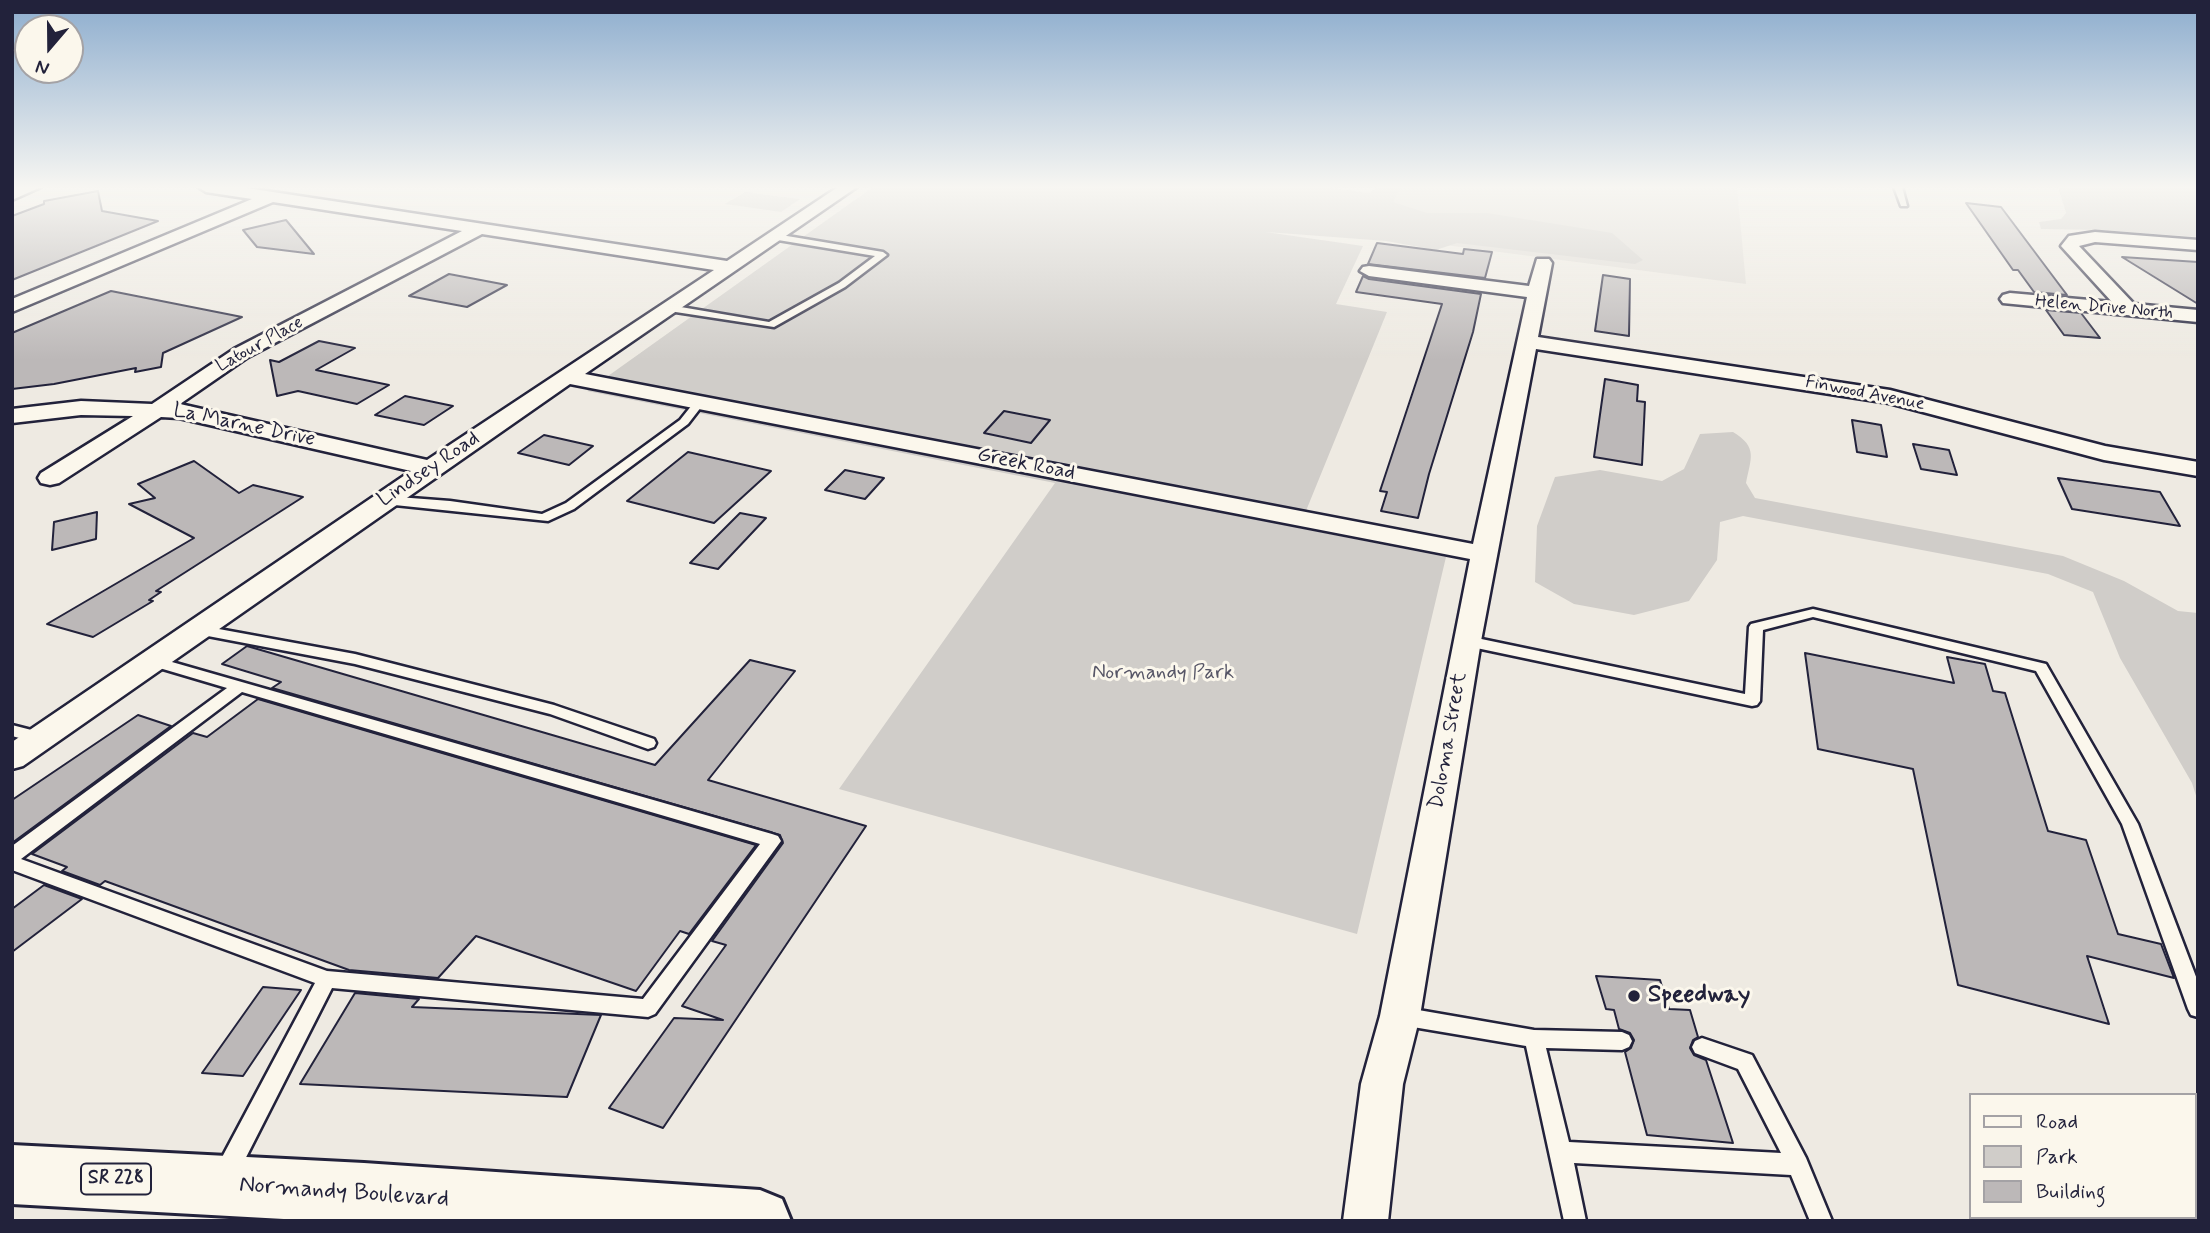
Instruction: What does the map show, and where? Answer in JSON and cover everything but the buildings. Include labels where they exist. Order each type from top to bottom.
[{"type":"main road","name":"Normandy Boulevard","points":[[12,1174],[220,1185],[356,1207],[760,1221]]},
{"type":"street","points":[[12,306],[158,245]]},
{"type":"street","name":"Latour Place","points":[[50,478],[114,439],[252,347],[449,245]]},
{"type":"street","points":[[582,245],[731,267]]},
{"type":"street","name":"Lindsey Road","points":[[12,758],[384,500],[764,245]]},
{"type":"street","points":[[2071,245],[2129,310]]},
{"type":"street","name":"Doloma Street","points":[[1365,1221],[1382,1084],[1400,1016],[1467,641],[1543,263]]},
{"type":"street","points":[[1369,271],[1537,293]]},
{"type":"street","name":"Helen Drive North","points":[[2010,299],[2198,317]]},
{"type":"street","name":"Finwood Avenue","points":[[1528,342],[1890,397],[2104,453],[2198,469]]},
{"type":"street","name":"Greek Road","points":[[567,377],[1484,554]]},
{"type":"street","name":"La Marne Drive","points":[[12,416],[82,408],[157,409],[199,414],[431,468]]},
{"type":"lane","points":[[669,308],[771,325],[835,289],[883,255],[820,245]]},
{"type":"lane","points":[[384,500],[450,505],[544,518],[569,506],[684,422],[700,402]]},
{"type":"lane","points":[[1467,641],[1752,701],[1756,627],[1813,612],[2041,667],[2130,824],[2198,1009]]},
{"type":"lane","points":[[196,630],[355,659],[554,710],[648,743]]},
{"type":"lane","points":[[12,863],[327,979],[648,1008],[772,841],[151,661]]},
{"type":"lane","points":[[12,856],[239,687]]},
{"type":"lane","points":[[12,730],[41,738]]},
{"type":"lane","points":[[220,1185],[327,979]]},
{"type":"lane","points":[[1400,1016],[1534,1039],[1622,1041]]},
{"type":"lane","points":[[1534,1039],[1575,1221]]},
{"type":"lane","points":[[1702,1046],[1745,1062],[1798,1166],[1821,1221]]},
{"type":"lane","points":[[1561,1152],[1798,1166]]},
{"type":"shaded area","points":[[1442,245],[1742,245],[1746,284]]},
{"type":"green space","name":"Normandy Park","points":[[792,245],[1363,246],[1336,304],[1387,312],[1299,528],[1446,557],[1357,934],[839,789],[1055,483],[587,391]]},
{"type":"green space","name":"Normandy Park","points":[[1406,245],[1452,245],[1436,250]]},
{"type":"green space","name":"Normandy Park","points":[[1470,245],[1625,245],[1643,260],[1635,264]]},
{"type":"green space","points":[[1733,432],[1746,443],[1751,454],[1746,483],[1755,498],[2063,556],[2124,581],[2178,611],[2198,613],[2198,802],[2192,783],[2120,658],[2093,592],[2048,574],[1743,516],[1720,522],[1717,560],[1689,601],[1634,615],[1574,604],[1535,582],[1537,526],[1555,477],[1600,470],[1662,481],[1684,469],[1700,434]]},
{"type":"place","name":"Speedway","points":[[1634,996]]}]
